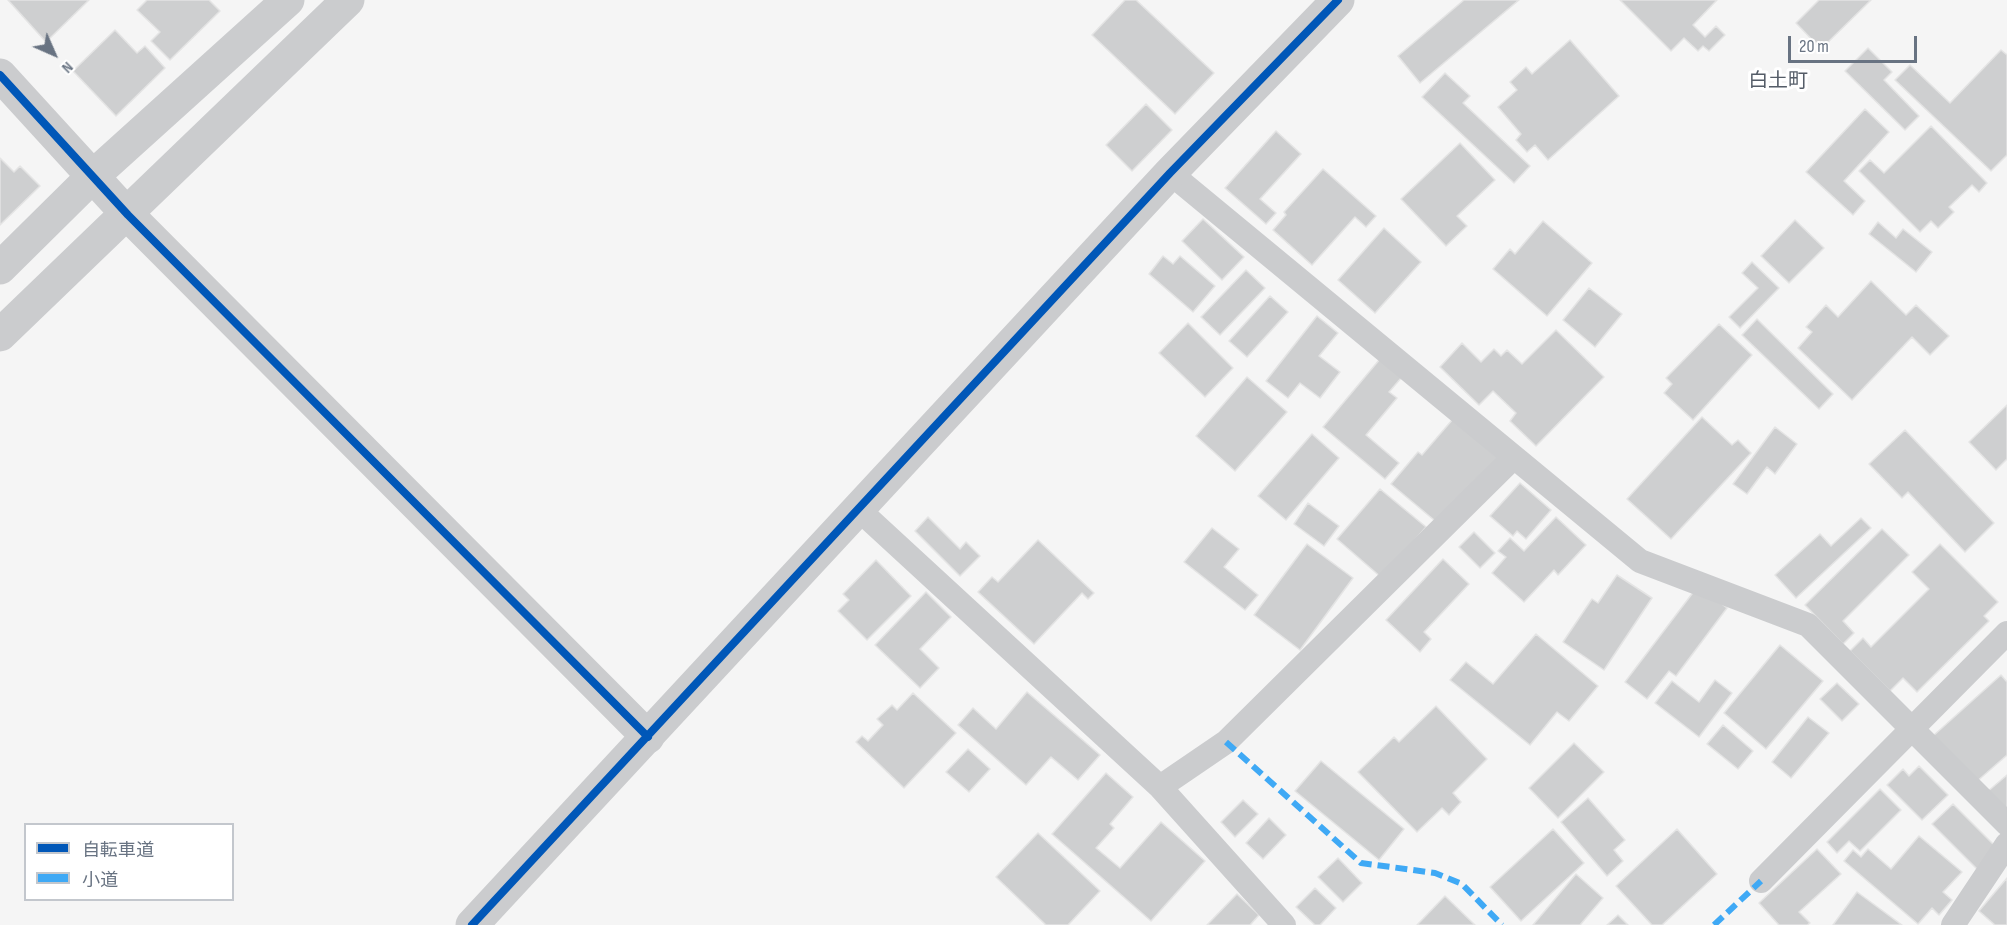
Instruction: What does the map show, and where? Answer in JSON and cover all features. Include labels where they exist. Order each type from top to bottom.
[{"type":"street","points":[[0,268],[92,177],[288,0]]},
{"type":"street","points":[[0,335],[128,215],[348,0]]},
{"type":"street","points":[[472,925],[1170,173],[1338,0]]},
{"type":"street","points":[[0,75],[128,215],[648,737]]},
{"type":"lane","points":[[1170,173],[1640,561],[1808,625],[2007,824]]},
{"type":"lane","points":[[1160,787],[1226,742],[1513,458]]},
{"type":"lane","points":[[857,508],[1160,787],[1284,925]]},
{"type":"lane","points":[[1761,881],[2007,633]]},
{"type":"lane","points":[[1953,925],[2007,844]]},
{"type":"building","points":[[8,0],[89,0],[46,42]]},
{"type":"building","points":[[147,0],[209,0],[220,11],[170,60],[151,41],[160,32],[137,10]]},
{"type":"building","points":[[1125,0],[1136,0],[1214,73],[1175,114],[1092,35]]},
{"type":"building","points":[[1464,0],[1519,0],[1420,83],[1398,56]]},
{"type":"building","points":[[1620,0],[1717,0],[1693,25],[1705,37],[1716,26],[1725,35],[1709,51],[1703,46],[1698,51],[1684,38],[1671,51]]},
{"type":"building","points":[[1819,0],[1871,0],[1821,49],[1796,23]]},
{"type":"building","points":[[115,30],[137,53],[145,46],[165,68],[116,116],[73,71]]},
{"type":"building","points":[[1570,40],[1619,96],[1548,160],[1535,145],[1527,152],[1516,140],[1521,134],[1498,107],[1517,90],[1510,82],[1526,67],[1532,74]]},
{"type":"building","points":[[1868,48],[1892,72],[1884,80],[1919,116],[1905,130],[1845,71]]},
{"type":"building","points":[[2001,50],[2007,55],[2007,155],[1991,171],[1895,80],[1910,65],[1950,103]]},
{"type":"building","points":[[1445,73],[1470,96],[1463,103],[1530,166],[1514,183],[1422,97]]},
{"type":"building","points":[[1146,104],[1172,130],[1132,171],[1106,145]]},
{"type":"building","points":[[1865,109],[1889,132],[1844,181],[1865,201],[1853,215],[1806,172]]},
{"type":"building","points":[[1931,126],[1987,183],[1979,192],[1972,185],[1949,207],[1954,212],[1938,228],[1931,221],[1920,232],[1859,171],[1870,160],[1884,173]]},
{"type":"building","points":[[1276,131],[1301,154],[1260,199],[1276,213],[1266,224],[1225,188]]},
{"type":"building","points":[[1460,143],[1495,180],[1457,216],[1467,226],[1446,246],[1401,199]]},
{"type":"building","points":[[0,158],[14,172],[20,166],[40,186],[0,225]]},
{"type":"building","points":[[1323,169],[1376,216],[1366,227],[1355,217],[1312,265],[1273,230],[1286,215],[1284,212]]},
{"type":"building","points":[[1203,219],[1244,257],[1222,280],[1182,241]]},
{"type":"building","points":[[1795,220],[1824,248],[1789,283],[1761,256]]},
{"type":"building","points":[[1543,221],[1592,263],[1547,316],[1493,269],[1510,249],[1515,254]]},
{"type":"building","points":[[1878,222],[1896,238],[1903,229],[1932,252],[1916,272],[1869,234]]},
{"type":"building","points":[[1384,228],[1421,262],[1375,313],[1338,280]]},
{"type":"building","points":[[1163,256],[1173,264],[1180,256],[1215,286],[1193,312],[1149,274]]},
{"type":"building","points":[[1752,262],[1779,288],[1740,328],[1729,317],[1758,288],[1742,273]]},
{"type":"building","points":[[1246,270],[1265,288],[1220,335],[1201,317]]},
{"type":"building","points":[[1871,281],[1906,315],[1916,305],[1949,336],[1930,355],[1912,337],[1852,400],[1798,348],[1812,332],[1806,327],[1826,305],[1838,317]]},
{"type":"building","points":[[1589,288],[1622,314],[1595,347],[1563,320]]},
{"type":"building","points":[[1270,296],[1288,312],[1247,357],[1229,341]]},
{"type":"building","points":[[1317,316],[1338,333],[1319,356],[1340,372],[1320,398],[1300,383],[1288,398],[1266,381]]},
{"type":"building","points":[[1757,319],[1833,394],[1819,409],[1742,335]]},
{"type":"building","points":[[1188,323],[1233,368],[1205,397],[1159,353]]},
{"type":"building","points":[[1719,324],[1752,355],[1693,420],[1664,393],[1672,384],[1666,378]]},
{"type":"building","points":[[1556,330],[1604,377],[1536,446],[1510,421],[1516,413],[1493,391],[1479,405],[1440,367],[1462,343],[1481,362],[1494,349],[1501,356],[1507,350],[1522,364]]},
{"type":"building","points":[[1380,359],[1402,377],[1389,392],[1397,398],[1366,435],[1399,463],[1385,479],[1323,427]]},
{"type":"building","points":[[1247,377],[1287,412],[1235,471],[1196,436]]},
{"type":"building","points":[[2007,405],[2007,459],[1996,470],[1969,442]]},
{"type":"building","points":[[1702,417],[1732,445],[1738,440],[1751,453],[1671,539],[1627,499]]},
{"type":"building","points":[[1453,419],[1498,458],[1440,525],[1391,484],[1418,452],[1422,455]]},
{"type":"building","points":[[1775,427],[1797,444],[1775,474],[1767,467],[1747,494],[1733,484]]},
{"type":"building","points":[[1905,430],[1994,523],[1965,552],[1908,492],[1902,498],[1869,464]]},
{"type":"building","points":[[1312,434],[1339,458],[1286,520],[1258,496]]},
{"type":"building","points":[[1520,483],[1551,510],[1526,539],[1517,531],[1513,536],[1490,516]]},
{"type":"building","points":[[1380,489],[1426,527],[1382,578],[1337,539]]},
{"type":"building","points":[[1308,503],[1339,526],[1324,546],[1294,524]]},
{"type":"building","points":[[928,517],[960,549],[966,542],[980,556],[960,576],[915,531]]},
{"type":"building","points":[[1556,517],[1586,545],[1558,575],[1554,570],[1524,602],[1492,573],[1506,557],[1498,551],[1510,538],[1524,551]]},
{"type":"building","points":[[1861,518],[1871,528],[1796,598],[1775,575],[1820,534],[1831,546]]},
{"type":"building","points":[[1212,528],[1239,549],[1224,567],[1258,595],[1245,610],[1184,562]]},
{"type":"building","points":[[1882,529],[1909,555],[1843,621],[1854,633],[1843,644],[1805,605]]},
{"type":"building","points":[[1474,532],[1495,553],[1480,568],[1459,547]]},
{"type":"building","points":[[1038,540],[1094,593],[1088,599],[1082,593],[1034,644],[978,592],[992,577],[998,582]]},
{"type":"building","points":[[1307,544],[1353,578],[1300,650],[1254,615]]},
{"type":"building","points":[[1940,544],[1998,602],[1984,616],[1989,621],[1917,692],[1903,678],[1890,691],[1850,651],[1863,638],[1871,647],[1929,589],[1912,572]]},
{"type":"building","points":[[1443,559],[1469,584],[1424,632],[1431,639],[1420,652],[1386,620]]},
{"type":"building","points":[[876,560],[911,596],[867,640],[838,611],[849,600],[843,594]]},
{"type":"building","points":[[1617,575],[1652,598],[1604,670],[1563,642],[1592,599],[1598,603]]},
{"type":"building","points":[[1698,586],[1727,608],[1676,676],[1669,671],[1647,699],[1625,682]]},
{"type":"building","points":[[926,592],[951,617],[920,649],[939,668],[920,688],[875,645]]},
{"type":"building","points":[[1536,634],[1598,686],[1569,721],[1557,712],[1530,745],[1450,680],[1466,662],[1493,684]]},
{"type":"building","points":[[1780,645],[1823,681],[1766,749],[1724,713]]},
{"type":"building","points":[[2001,675],[2007,682],[2007,755],[1975,783],[1933,736]]},
{"type":"building","points":[[1715,680],[1732,693],[1699,737],[1655,703],[1672,681],[1699,702]]},
{"type":"building","points":[[1837,683],[1859,704],[1842,721],[1820,699]]},
{"type":"building","points":[[1027,692],[1100,755],[1078,780],[1051,757],[1026,785],[958,725],[973,708],[996,729]]},
{"type":"building","points":[[913,693],[956,733],[904,788],[856,742],[862,736],[868,741],[883,725],[877,719],[892,705],[897,710]]},
{"type":"building","points":[[1436,706],[1487,759],[1453,793],[1461,802],[1449,815],[1442,808],[1417,832],[1358,772],[1394,737],[1399,742]]},
{"type":"building","points":[[1808,717],[1829,733],[1791,778],[1772,762]]},
{"type":"building","points":[[1723,725],[1753,751],[1738,769],[1707,744]]},
{"type":"building","points":[[1574,743],[1604,772],[1558,818],[1529,788]]},
{"type":"building","points":[[968,749],[990,769],[969,792],[946,772]]},
{"type":"building","points":[[1321,761],[1404,829],[1379,860],[1295,791]]},
{"type":"building","points":[[1919,766],[1948,795],[1922,820],[1887,785],[1903,769],[1909,776]]},
{"type":"building","points":[[1106,773],[1133,797],[1110,824],[1114,828],[1096,848],[1120,868],[1161,822],[1205,861],[1151,921],[1052,834]]},
{"type":"building","points":[[2007,775],[2007,814],[1987,792]]},
{"type":"building","points":[[1880,789],[1901,810],[1860,851],[1849,841],[1837,853],[1827,842]]},
{"type":"building","points":[[1588,798],[1625,840],[1614,850],[1623,861],[1607,876],[1561,822]]},
{"type":"building","points":[[1243,800],[1258,814],[1235,837],[1221,822]]},
{"type":"building","points":[[1953,804],[1998,849],[1977,869],[1932,824]]},
{"type":"building","points":[[1269,818],[1286,835],[1263,859],[1246,843]]},
{"type":"building","points":[[1553,829],[1584,863],[1521,921],[1490,887]]},
{"type":"building","points":[[1677,829],[1717,874],[1662,925],[1652,925],[1616,886]]},
{"type":"building","points":[[1038,833],[1100,891],[1068,925],[1046,925],[996,877]]},
{"type":"building","points":[[1919,836],[1962,872],[1943,892],[1952,900],[1939,915],[1932,908],[1918,924],[1844,861],[1853,850],[1861,857],[1868,849],[1891,869]]},
{"type":"building","points":[[1817,849],[1841,874],[1799,912],[1810,923],[1807,925],[1779,925],[1759,903]]},
{"type":"building","points":[[1338,858],[1362,883],[1343,902],[1318,877]]},
{"type":"building","points":[[1576,874],[1603,898],[1580,925],[1533,925]]},
{"type":"building","points":[[2007,878],[2007,925],[1995,925],[1979,911]]},
{"type":"building","points":[[1315,888],[1336,908],[1320,925],[1315,925],[1296,907]]},
{"type":"building","points":[[1857,892],[1902,925],[1833,925]]},
{"type":"building","points":[[1237,894],[1259,915],[1250,925],[1207,925]]},
{"type":"building","points":[[1445,896],[1475,925],[1417,925]]},
{"type":"building","points":[[1618,915],[1628,925],[1607,925]]},
{"type":"marked path","points":[[1226,742],[1361,863],[1435,873],[1462,884],[1502,925]]},
{"type":"marked path","points":[[1714,925],[1761,881]]},
{"type":"cycle path","points":[[472,925],[1170,173],[1338,0]]},
{"type":"cycle path","points":[[0,75],[128,215],[648,737]]},
{"type":"district","name":"白土町","points":[[1778,82]]}]
